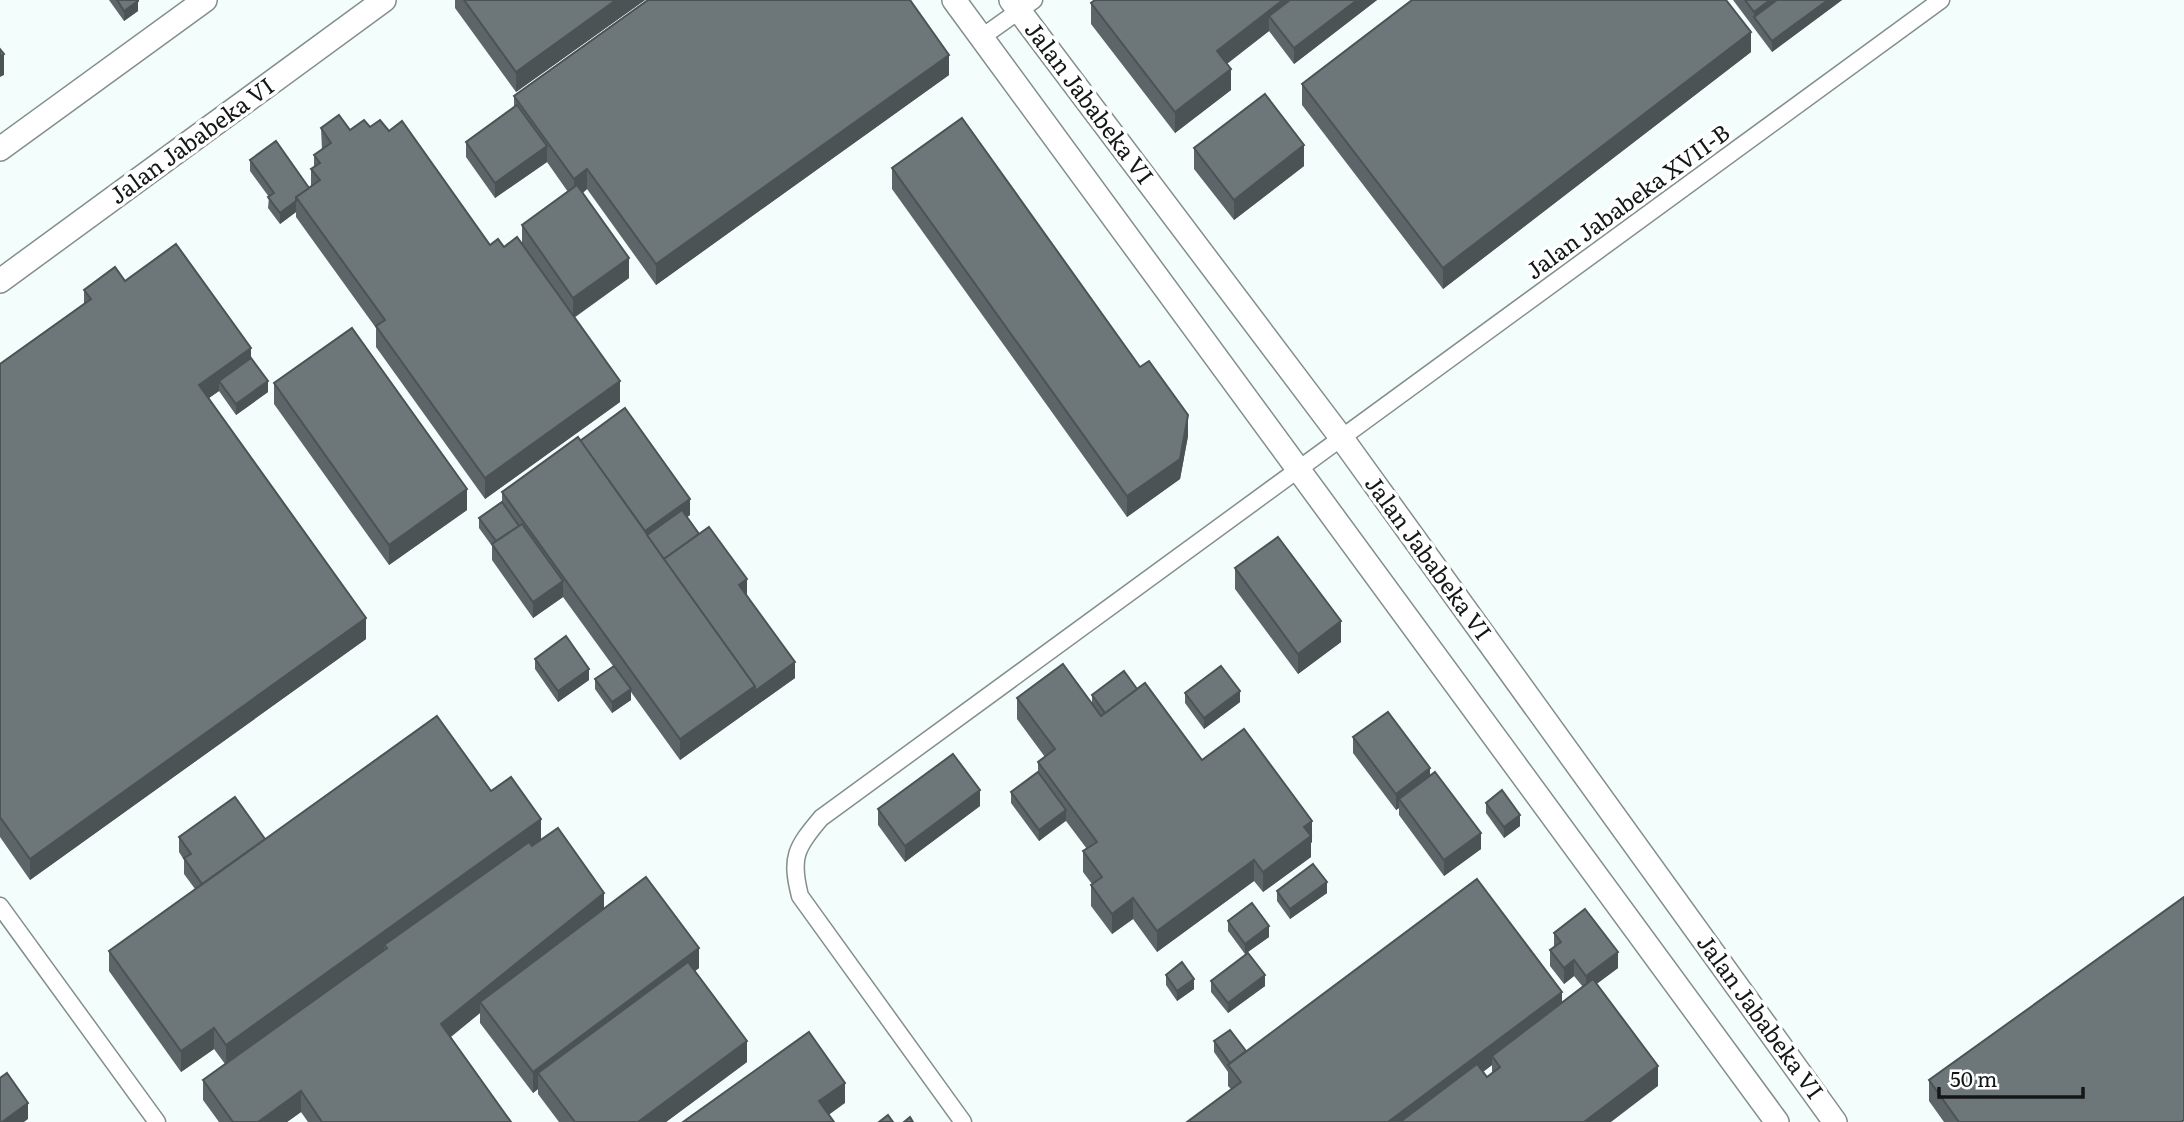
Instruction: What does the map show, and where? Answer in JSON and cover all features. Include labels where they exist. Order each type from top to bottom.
[{"type":"street","points":[[0,149],[205,0]]},
{"type":"street","name":"Jalan Jababeka VI","points":[[0,281],[384,0]]},
{"type":"street","name":"Jalan Jababeka VI","points":[[954,0],[1777,1122]]},
{"type":"street","name":"Jalan Jababeka XVII-B","points":[[963,1122],[800,896],[794,873],[795,856],[802,841],[821,818],[1343,440],[1941,0]]},
{"type":"street","points":[[982,37],[1021,4]]},
{"type":"street","name":"Jalan Jababeka VI","points":[[1021,4],[1343,440],[1835,1122]]},
{"type":"street","points":[[0,906],[157,1122]]},
{"type":"building","points":[[117,0],[138,0],[138,1],[124,11]]},
{"type":"building","points":[[464,0],[616,0],[516,72]]},
{"type":"building","points":[[648,0],[910,0],[949,55],[656,264],[587,169],[574,179],[514,96]]},
{"type":"building","points":[[1095,0],[1283,0],[1217,51],[1231,69],[1175,112],[1091,3]]},
{"type":"building","points":[[1290,0],[1357,0],[1294,48],[1269,16]]},
{"type":"building","points":[[1412,0],[1726,0],[1751,32],[1443,268],[1302,84]]},
{"type":"building","points":[[1745,0],[1770,0],[1754,12]]},
{"type":"building","points":[[1777,0],[1828,0],[1772,41],[1754,17]]},
{"type":"building","points":[[1265,94],[1304,145],[1234,200],[1194,148]]},
{"type":"building","points":[[517,105],[547,146],[495,183],[466,142]]},
{"type":"building","points":[[339,115],[350,130],[364,120],[370,127],[380,120],[389,131],[402,121],[490,245],[498,239],[504,247],[517,237],[620,381],[485,478],[376,326],[385,320],[296,197],[320,180],[311,169],[320,163],[314,155],[331,143],[321,128]]},
{"type":"building","points":[[962,118],[1140,367],[1149,361],[1188,415],[1180,459],[1127,496],[892,168]]},
{"type":"building","points":[[276,141],[309,188],[280,213],[268,197],[274,193],[250,160]]},
{"type":"building","points":[[577,185],[629,258],[573,298],[522,225]]},
{"type":"building","points":[[176,244],[251,348],[199,385],[366,618],[30,859],[0,817],[0,364],[91,299],[84,290],[115,267],[125,281]]},
{"type":"building","points":[[352,328],[467,489],[389,545],[274,383]]},
{"type":"building","points":[[251,358],[268,381],[236,404],[219,381]]},
{"type":"building","points":[[625,408],[690,499],[645,531],[580,441]]},
{"type":"building","points":[[578,437],[755,686],[680,739],[502,492]]},
{"type":"building","points":[[502,502],[519,526],[496,541],[479,518]]},
{"type":"building","points":[[682,510],[699,534],[664,559],[647,535]]},
{"type":"building","points":[[522,524],[563,581],[533,602],[492,544]]},
{"type":"building","points":[[709,527],[747,579],[739,585],[795,662],[755,691],[755,686],[664,559]]},
{"type":"building","points":[[1278,537],[1341,621],[1298,654],[1235,568]]},
{"type":"building","points":[[566,636],[589,669],[558,691],[535,659]]},
{"type":"building","points":[[1063,664],[1101,716],[1145,683],[1202,760],[1244,729],[1312,821],[1304,827],[1311,836],[1263,872],[1254,860],[1157,931],[1133,898],[1112,914],[1091,885],[1102,877],[1083,851],[1097,842],[1038,762],[1055,749],[1017,698]]},
{"type":"building","points":[[614,666],[631,689],[612,702],[595,679]]},
{"type":"building","points":[[1221,666],[1240,691],[1204,718],[1185,693]]},
{"type":"building","points":[[1124,671],[1137,689],[1105,713],[1092,695]]},
{"type":"building","points":[[1388,712],[1430,768],[1396,794],[1353,737]]},
{"type":"building","points":[[437,716],[491,791],[511,777],[541,819],[226,1045],[214,1028],[181,1051],[109,951]]},
{"type":"building","points":[[953,754],[980,790],[905,846],[878,809]]},
{"type":"building","points":[[1038,772],[1066,810],[1039,830],[1011,792]]},
{"type":"building","points":[[1435,772],[1481,833],[1444,860],[1399,799]]},
{"type":"building","points":[[1502,790],[1520,815],[1504,827],[1486,803]]},
{"type":"building","points":[[235,797],[265,839],[202,884],[184,858],[191,854],[179,837]]},
{"type":"building","points":[[558,828],[604,893],[441,1024],[511,1122],[322,1122],[301,1091],[258,1122],[233,1122],[203,1080],[387,948],[384,945],[529,842],[532,846]]},
{"type":"building","points":[[1313,864],[1327,882],[1290,909],[1277,891]]},
{"type":"building","points":[[646,877],[699,948],[533,1072],[480,1002]]},
{"type":"building","points":[[1477,879],[1562,992],[1388,1122],[1187,1122],[1241,1082],[1228,1065]]},
{"type":"building","points":[[2184,897],[2184,1120],[1959,1122],[1929,1080]]},
{"type":"building","points":[[1252,903],[1269,926],[1245,944],[1228,921]]},
{"type":"building","points":[[1585,909],[1618,952],[1586,976],[1574,960],[1564,968],[1550,950],[1561,942],[1554,933]]},
{"type":"building","points":[[1248,953],[1265,975],[1228,1003],[1211,981]]},
{"type":"building","points":[[688,962],[747,1041],[638,1122],[575,1122],[538,1073]]},
{"type":"building","points":[[1182,962],[1194,979],[1177,991],[1166,975]]},
{"type":"building","points":[[1593,979],[1658,1066],[1584,1122],[1400,1122],[1477,1064],[1487,1077],[1500,1067],[1492,1056]]},
{"type":"building","points":[[1230,1030],[1246,1051],[1230,1063],[1214,1041]]},
{"type":"building","points":[[809,1032],[845,1083],[819,1101],[834,1122],[683,1122]]},
{"type":"building","points":[[7,1073],[28,1103],[0,1122],[0,1078]]},
{"type":"building","points":[[888,1115],[893,1122],[879,1122]]}]
